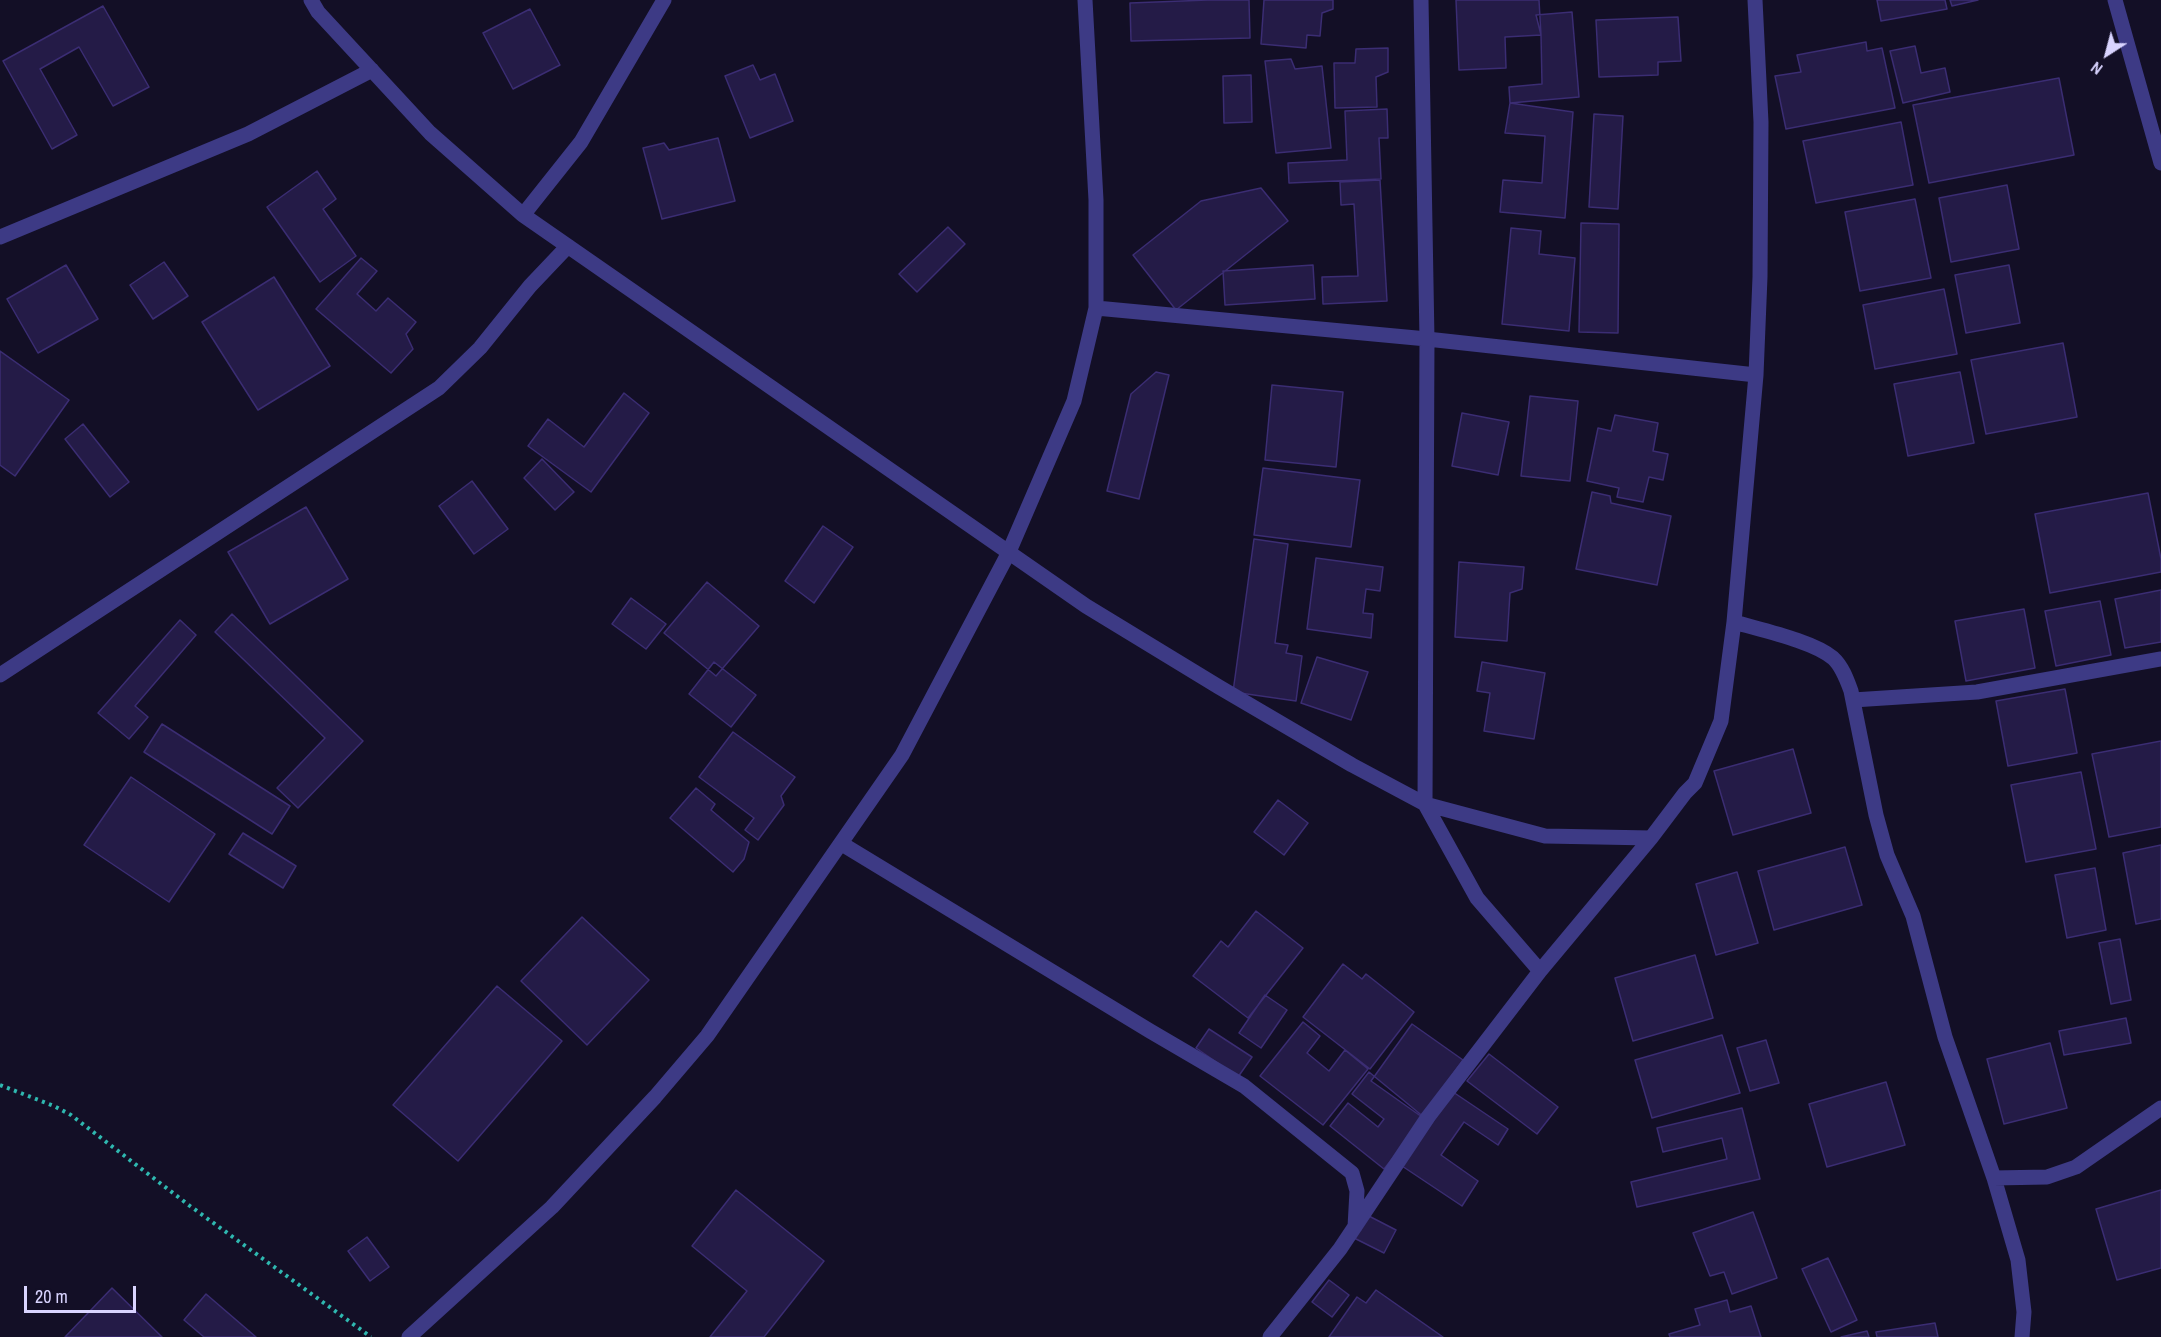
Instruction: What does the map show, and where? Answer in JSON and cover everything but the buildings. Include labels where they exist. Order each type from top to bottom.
[{"type":"street","points":[[311,0],[318,12],[430,133],[523,215],[1086,606],[1352,765],[1425,804],[1545,836],[1651,838]]},
{"type":"street","points":[[523,215],[580,142],[664,0]]},
{"type":"street","points":[[409,1337],[552,1207],[655,1097],[707,1036],[902,755],[1008,554],[1074,401],[1096,308],[1096,200],[1084,0]]},
{"type":"street","points":[[1421,0],[1424,288],[1427,339],[1425,804],[1477,898],[1540,971]]},
{"type":"street","points":[[1269,1337],[1340,1249],[1428,1117],[1540,971],[1695,783],[1721,721],[1734,622],[1756,375],[1760,277],[1761,122],[1755,0]]},
{"type":"street","points":[[2115,0],[2161,163]]},
{"type":"street","points":[[0,237],[248,134],[372,70]]},
{"type":"street","points":[[0,675],[439,388],[480,348],[530,285],[568,246]]},
{"type":"street","points":[[1096,308],[1427,339],[1756,375]]},
{"type":"street","points":[[1734,622],[1815,647],[1834,658],[1845,676],[1853,700],[1876,815],[1887,855],[1913,915],[1945,1037],[1994,1178],[2018,1260],[2024,1312],[2022,1337]]},
{"type":"street","points":[[1853,700],[1977,692],[2161,659]]},
{"type":"street","points":[[842,844],[1244,1086],[1352,1173],[1357,1191],[1355,1227]]},
{"type":"street","points":[[1994,1178],[2047,1177],[2076,1167],[2161,1108]]},
{"type":"path","points":[[0,1085],[71,1115],[190,1206],[371,1337]]}]
